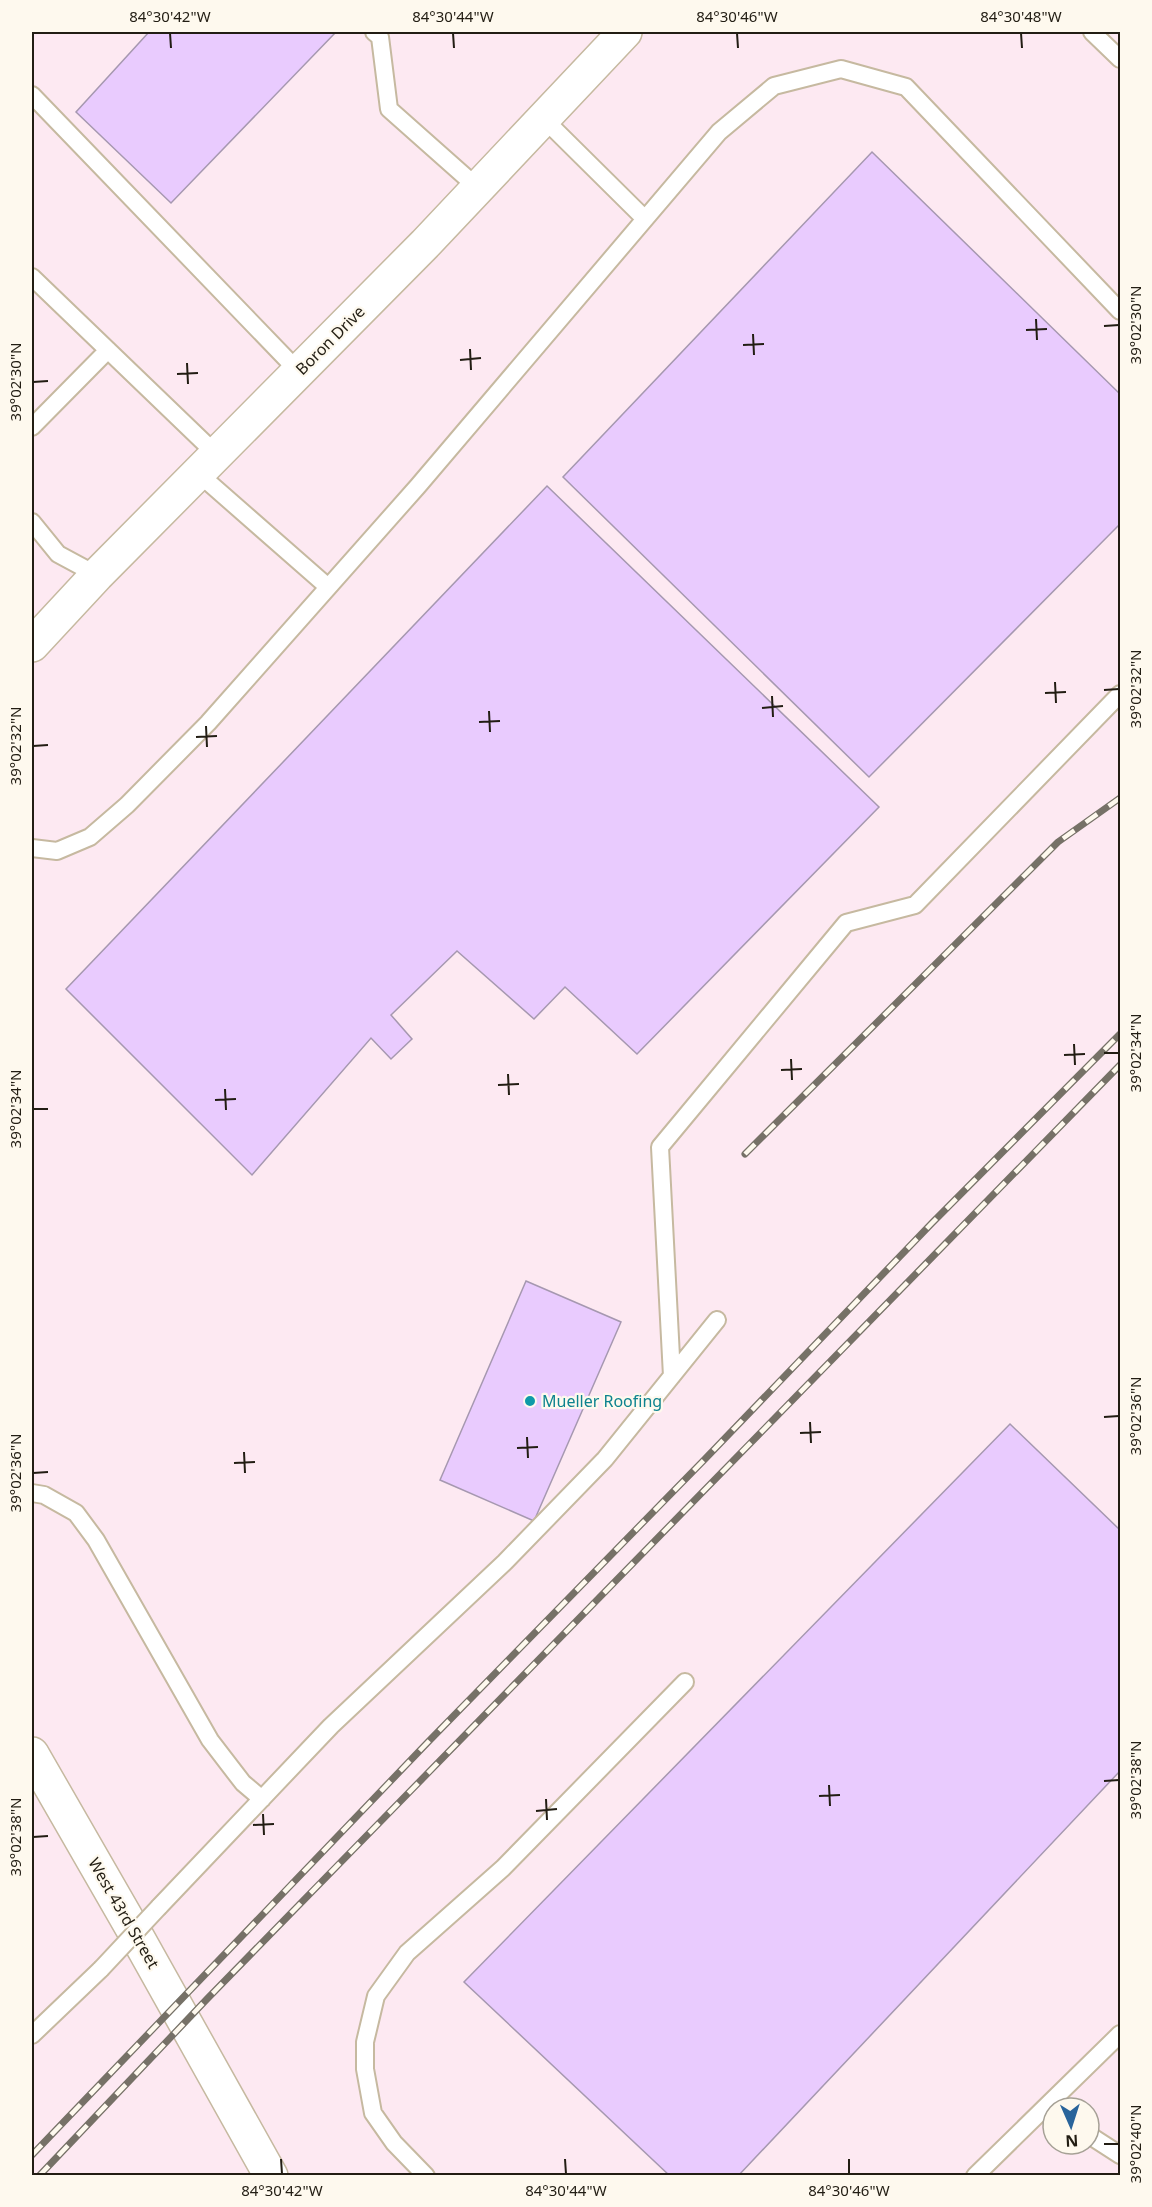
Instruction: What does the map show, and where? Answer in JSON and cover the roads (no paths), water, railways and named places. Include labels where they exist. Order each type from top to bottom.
[{"type":"street","name":"Boron Drive","points":[[32,645],[97,575],[478,188],[626,32]]},
{"type":"street","name":"West 43rd Street","points":[[32,1754],[271,2175]]},
{"type":"lane","points":[[374,32],[380,37],[390,110],[478,188]]},
{"type":"lane","points":[[1092,32],[1120,59]]},
{"type":"lane","points":[[32,848],[57,851],[90,837],[127,806],[208,723],[418,486],[719,132],[774,86],[841,69],[906,87],[1120,311]]},
{"type":"lane","points":[[32,95],[298,372]]},
{"type":"lane","points":[[543,118],[645,219]]},
{"type":"lane","points":[[32,277],[108,350],[207,464],[328,587]]},
{"type":"lane","points":[[32,427],[108,350]]},
{"type":"lane","points":[[32,522],[58,554],[97,575]]},
{"type":"lane","points":[[672,1376],[660,1148],[846,923],[915,905],[1120,693]]},
{"type":"lane","points":[[32,2035],[84,1988],[331,1726],[505,1562],[605,1459],[717,1320]]},
{"type":"lane","points":[[32,1494],[44,1495],[76,1513],[96,1540],[210,1740],[243,1783],[262,1799]]},
{"type":"lane","points":[[426,2175],[394,2144],[374,2113],[365,2069],[365,2042],[376,1996],[407,1953],[503,1868],[685,1682]]},
{"type":"lane","points":[[1063,2096],[1120,2034]]},
{"type":"lane","points":[[975,2175],[1041,2118]]},
{"type":"lane","points":[[1101,2143],[1120,2155]]},
{"type":"railway","points":[[745,1154],[1058,842],[1120,798]]},
{"type":"railway","points":[[32,2155],[429,1741],[932,1223],[1120,1034]]},
{"type":"railway","points":[[39,2176],[207,1999],[1120,1065]]},
{"type":"place","name":"Mueller Roofing","points":[[530,1401]]}]
